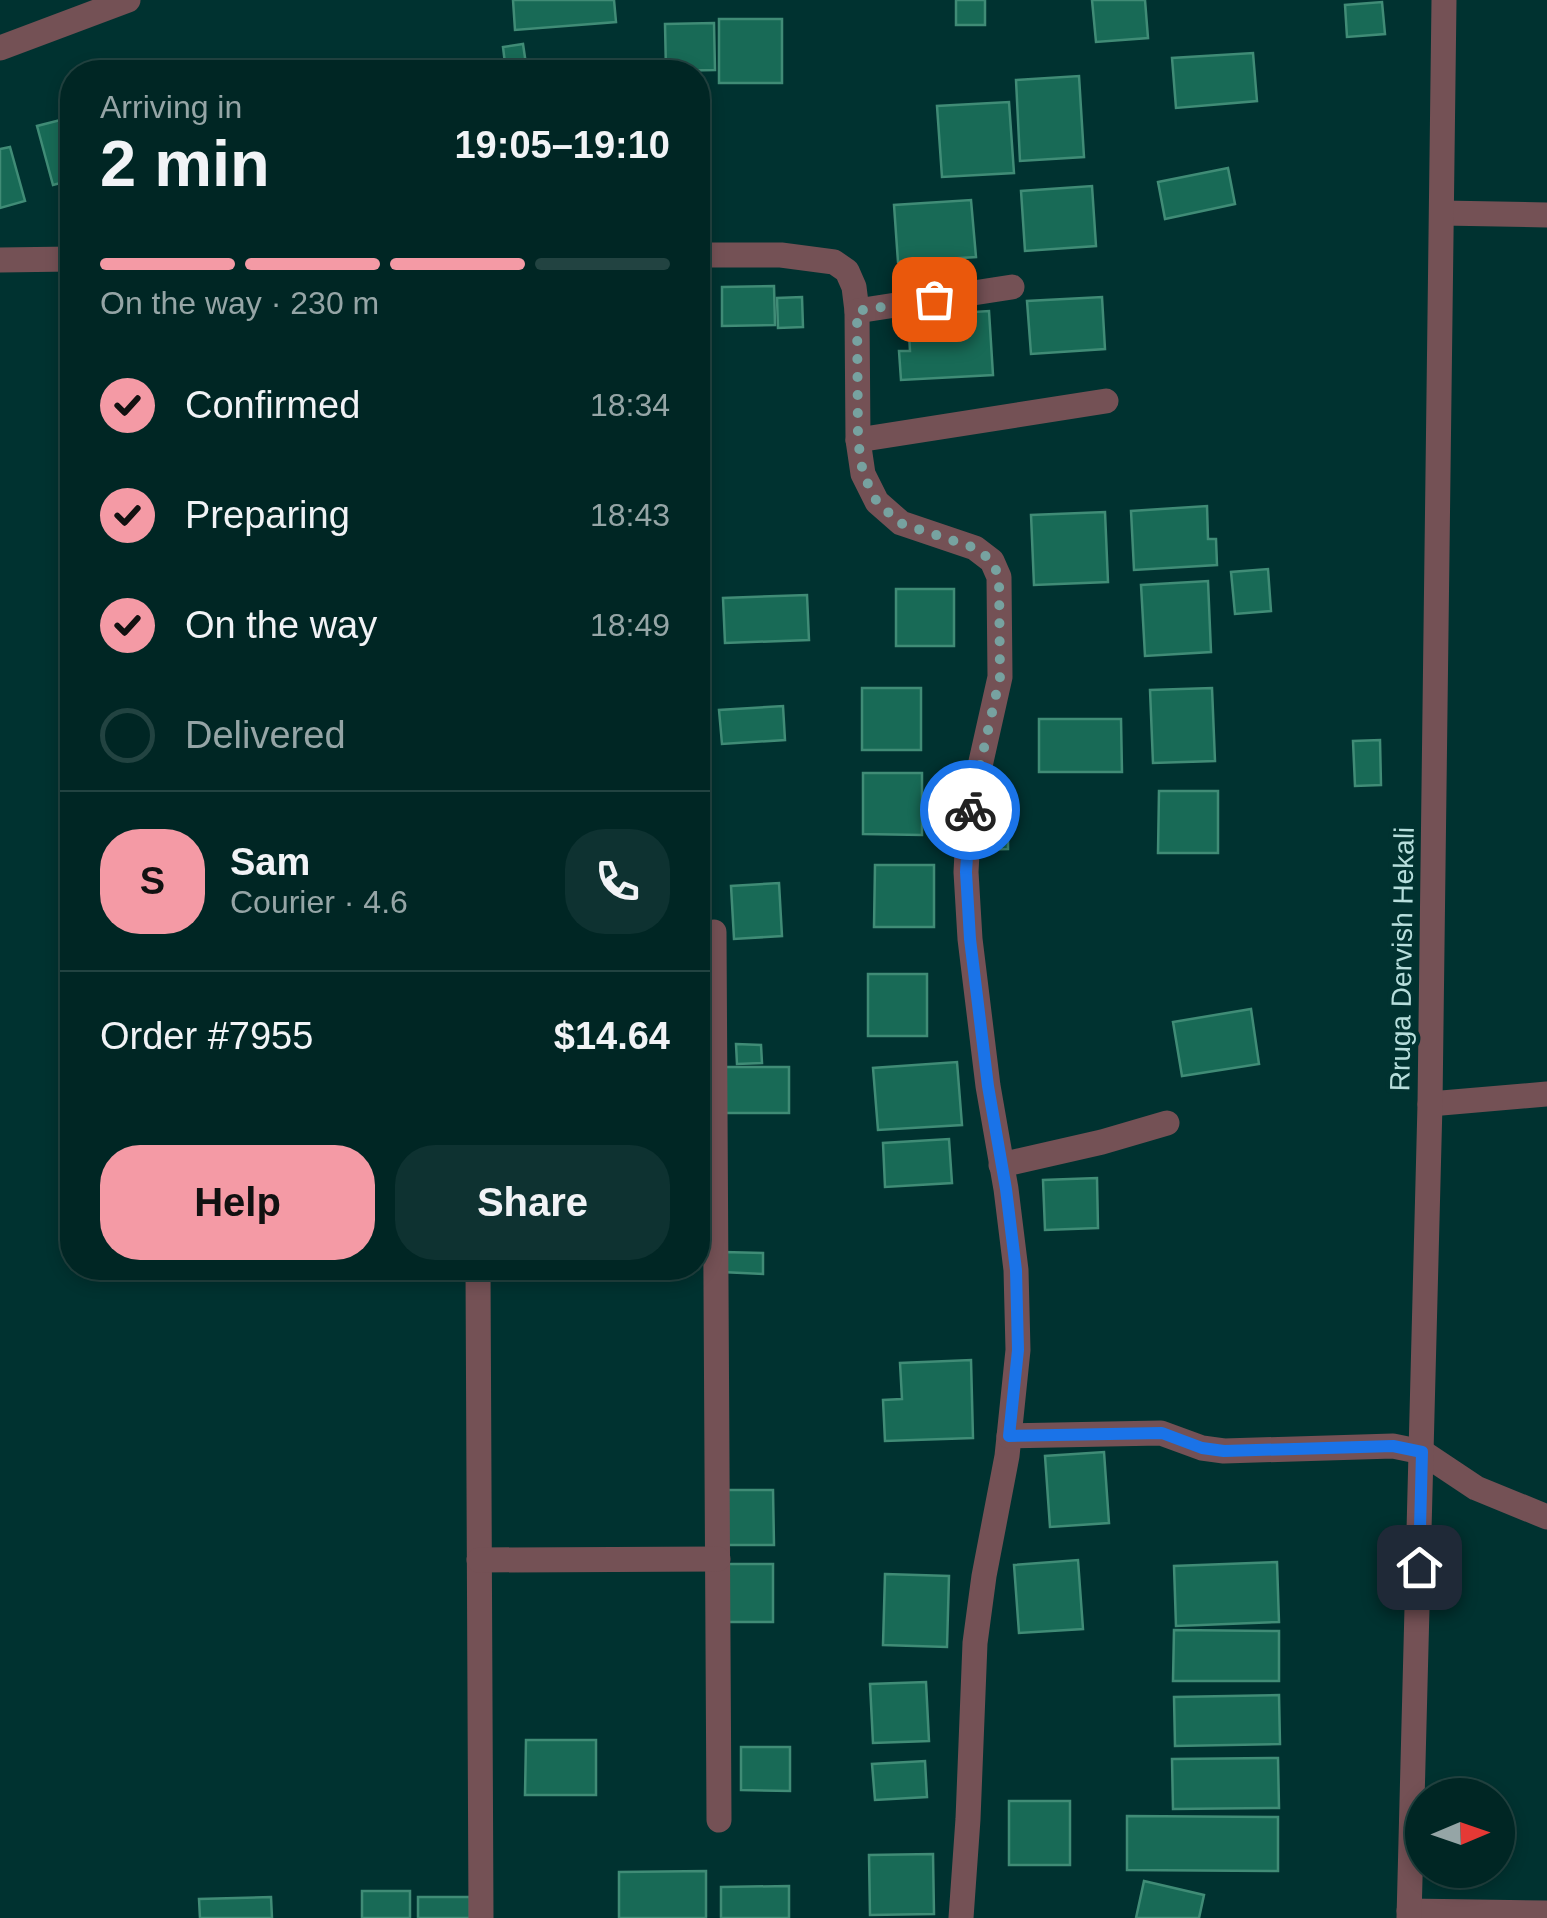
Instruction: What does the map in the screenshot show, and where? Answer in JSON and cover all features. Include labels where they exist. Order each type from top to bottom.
[{"type":"street","points":[[0,48],[128,0]]},
{"type":"street","name":"Rruga Dervish Hekali","points":[[1409,1915],[1430,1104],[1444,0]]},
{"type":"street","points":[[1442,213],[1547,215]]},
{"type":"street","points":[[710,255],[781,255],[834,262],[846,272],[854,287],[857,311],[858,440],[863,474],[877,502],[900,523],[975,548],[992,561],[999,577],[1000,677],[969,815],[966,872],[988,1086],[1016,1270],[1018,1350],[1009,1436],[975,1643],[961,1918]]},
{"type":"street","points":[[0,260],[60,259]]},
{"type":"street","points":[[857,311],[1012,287]]},
{"type":"street","points":[[858,440],[1106,400]]},
{"type":"street","points":[[714,932],[719,1820]]},
{"type":"street","points":[[1430,1104],[1547,1094]]},
{"type":"street","points":[[1001,1164],[1167,1123]]},
{"type":"street","points":[[478,1280],[481,1918]]},
{"type":"street","points":[[1009,1436],[1162,1433],[1224,1451],[1393,1446],[1422,1452],[1476,1488],[1547,1517]]},
{"type":"street","points":[[479,1560],[718,1559]]},
{"type":"street","points":[[1409,1915],[1547,1912]]},
{"type":"building","points":[[513,0],[614,0],[616,22],[515,30]]},
{"type":"building","points":[[956,0],[985,0],[985,25],[956,25]]},
{"type":"building","points":[[1092,0],[1145,0],[1148,38],[1096,42]]},
{"type":"building","points":[[1382,2],[1385,34],[1347,37],[1345,5]]},
{"type":"building","points":[[719,19],[782,19],[782,83],[719,83]]},
{"type":"building","points":[[714,23],[715,70],[710,70],[710,60],[666,60],[665,24]]},
{"type":"building","points":[[523,44],[525,60],[505,60],[503,47]]},
{"type":"building","points":[[1253,53],[1257,101],[1176,108],[1172,58]]},
{"type":"building","points":[[1079,76],[1084,157],[1020,161],[1016,80]]},
{"type":"building","points":[[1009,102],[1014,173],[942,177],[937,106]]},
{"type":"building","points":[[60,120],[60,183],[53,185],[37,126]]},
{"type":"building","points":[[10,147],[25,201],[0,208],[0,149]]},
{"type":"building","points":[[1228,168],[1235,204],[1165,219],[1158,182]]},
{"type":"building","points":[[1092,186],[1096,246],[1025,251],[1021,191]]},
{"type":"building","points":[[971,200],[976,257],[898,262],[894,205]]},
{"type":"building","points":[[774,286],[775,325],[722,326],[722,287]]},
{"type":"building","points":[[802,297],[803,327],[778,328],[777,298]]},
{"type":"building","points":[[1102,297],[1105,349],[1031,354],[1027,301]]},
{"type":"building","points":[[989,311],[993,375],[901,380],[899,351],[910,351],[908,316]]},
{"type":"building","points":[[1207,506],[1208,539],[1216,539],[1217,565],[1134,570],[1131,511]]},
{"type":"building","points":[[1105,512],[1108,582],[1034,585],[1031,515]]},
{"type":"building","points":[[1268,569],[1271,611],[1235,614],[1231,572]]},
{"type":"building","points":[[1208,581],[1211,652],[1145,656],[1141,585]]},
{"type":"building","points":[[896,589],[954,589],[954,646],[896,646]]},
{"type":"building","points":[[807,595],[809,640],[725,643],[723,598]]},
{"type":"building","points":[[862,688],[921,688],[921,750],[862,750]]},
{"type":"building","points":[[1212,688],[1215,761],[1153,763],[1150,690]]},
{"type":"building","points":[[783,706],[785,740],[722,744],[719,710]]},
{"type":"building","points":[[1039,719],[1121,719],[1122,772],[1039,772]]},
{"type":"building","points":[[1380,740],[1381,785],[1355,786],[1353,741]]},
{"type":"building","points":[[863,773],[922,773],[922,835],[863,834]]},
{"type":"building","points":[[1159,791],[1218,791],[1218,853],[1158,853]]},
{"type":"building","points":[[976,823],[1008,823],[1008,849],[976,850]]},
{"type":"building","points":[[875,865],[934,865],[934,927],[874,927]]},
{"type":"building","points":[[779,883],[782,936],[734,939],[731,886]]},
{"type":"building","points":[[868,974],[927,974],[927,1036],[868,1036]]},
{"type":"building","points":[[1251,1009],[1259,1064],[1182,1076],[1173,1022]]},
{"type":"building","points":[[736,1044],[761,1045],[762,1063],[737,1064]]},
{"type":"building","points":[[957,1062],[962,1125],[878,1130],[873,1068]]},
{"type":"building","points":[[723,1067],[789,1067],[789,1113],[725,1113]]},
{"type":"building","points":[[949,1139],[952,1183],[885,1187],[883,1143]]},
{"type":"building","points":[[1097,1178],[1098,1228],[1045,1230],[1043,1180]]},
{"type":"building","points":[[723,1252],[763,1253],[763,1274],[722,1272]]},
{"type":"building","points":[[971,1360],[973,1438],[885,1441],[883,1400],[902,1399],[900,1363]]},
{"type":"building","points":[[1104,1452],[1109,1523],[1050,1527],[1045,1456]]},
{"type":"building","points":[[722,1490],[773,1490],[774,1545],[722,1545]]},
{"type":"building","points":[[1078,1560],[1083,1629],[1019,1633],[1014,1565]]},
{"type":"building","points":[[1277,1562],[1279,1622],[1176,1626],[1174,1566]]},
{"type":"building","points":[[723,1564],[773,1564],[773,1622],[723,1622]]},
{"type":"building","points":[[885,1574],[949,1576],[947,1647],[883,1645]]},
{"type":"building","points":[[1174,1630],[1279,1631],[1279,1681],[1173,1681]]},
{"type":"building","points":[[926,1682],[929,1741],[873,1743],[870,1684]]},
{"type":"building","points":[[1279,1695],[1280,1744],[1175,1746],[1174,1697]]},
{"type":"building","points":[[526,1740],[596,1740],[596,1795],[525,1795]]},
{"type":"building","points":[[741,1747],[790,1747],[790,1791],[741,1790]]},
{"type":"building","points":[[1278,1758],[1279,1808],[1173,1809],[1172,1759]]},
{"type":"building","points":[[925,1761],[927,1797],[875,1800],[872,1764]]},
{"type":"building","points":[[1009,1801],[1070,1801],[1070,1865],[1009,1865]]},
{"type":"building","points":[[1127,1816],[1278,1817],[1278,1871],[1127,1870]]},
{"type":"building","points":[[933,1854],[934,1914],[870,1915],[869,1855]]},
{"type":"building","points":[[706,1871],[706,1918],[619,1918],[619,1872]]},
{"type":"building","points":[[1144,1881],[1204,1895],[1199,1918],[1136,1918]]},
{"type":"building","points":[[789,1886],[789,1918],[721,1918],[721,1887]]},
{"type":"building","points":[[362,1891],[410,1891],[410,1918],[362,1918]]},
{"type":"building","points":[[271,1897],[272,1918],[200,1918],[199,1899]]},
{"type":"building","points":[[418,1897],[470,1897],[470,1918],[418,1918]]},
{"type":"way so far","points":[[934,299],[857,311],[858,440],[863,474],[877,502],[900,523],[975,548],[992,561],[999,577],[1000,677],[970,810]]},
{"type":"route","points":[[970,810],[966,872],[970,939],[1016,1270],[1018,1350],[1009,1436],[1162,1433],[1202,1448],[1224,1451],[1393,1446],[1422,1452],[1419,1567]]}]
